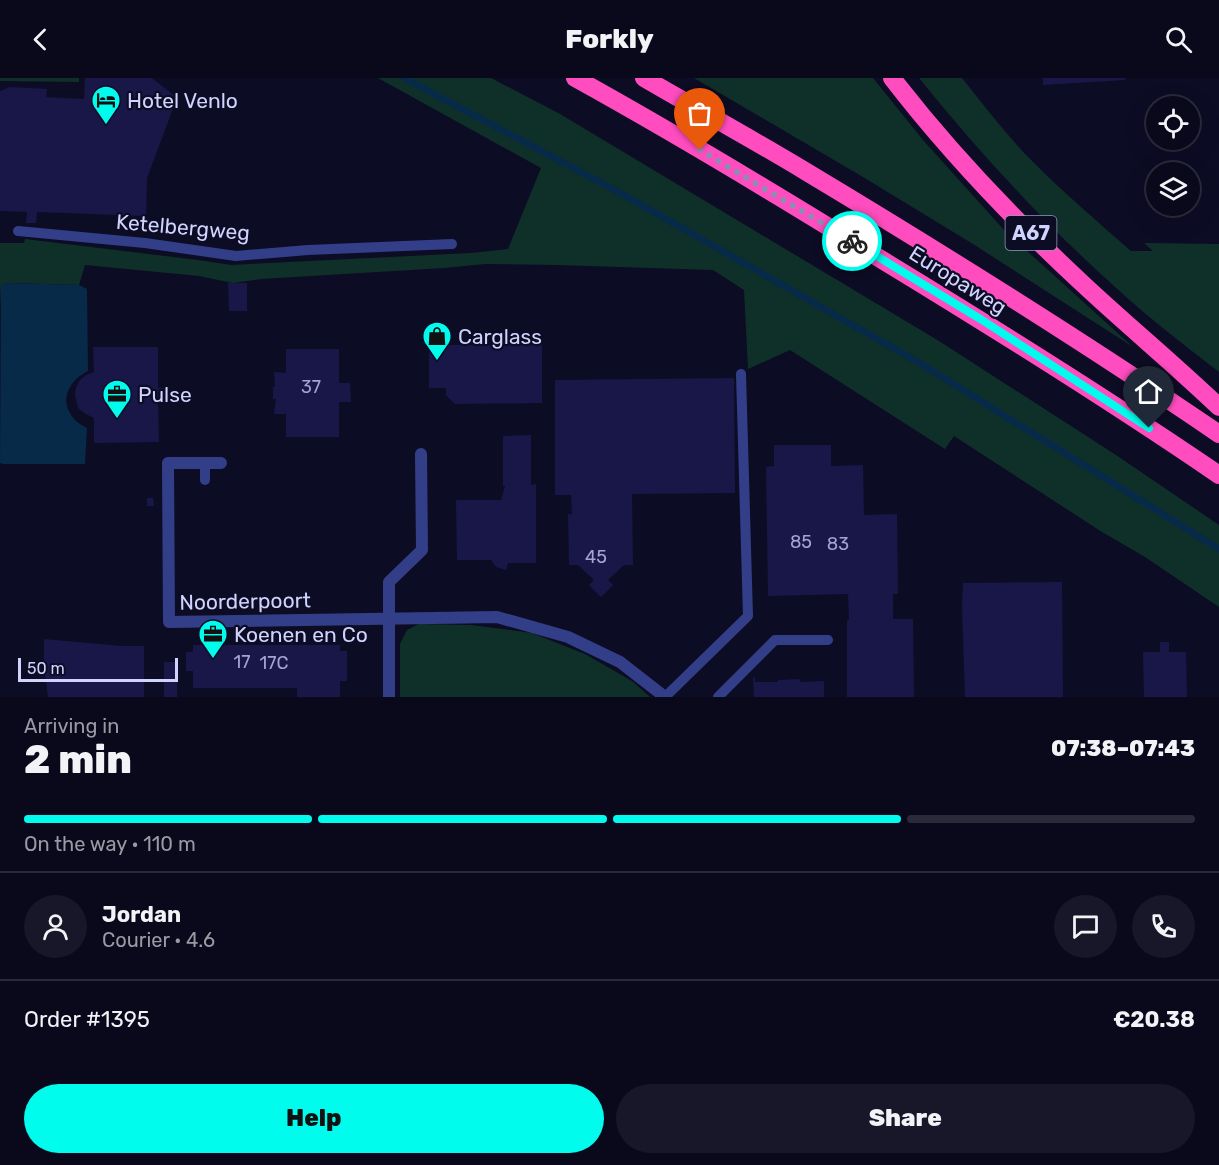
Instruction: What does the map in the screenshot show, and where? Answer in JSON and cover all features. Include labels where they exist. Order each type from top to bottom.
[{"type":"highway","name":"Europaweg","points":[[575,78],[781,197],[982,320],[1219,475]]},
{"type":"highway","name":"Europaweg","points":[[644,78],[804,171],[1004,294],[1219,434]]},
{"type":"highway","name":"A67","points":[[892,78],[973,174],[1016,219],[1084,285],[1219,407]]},
{"type":"street","points":[[389,697],[389,582],[422,550],[421,454]]},
{"type":"street","name":"Noorderpoort","points":[[221,463],[168,463],[169,622],[496,617],[568,637],[620,662],[665,697]]},
{"type":"lane","name":"Ketelbergweg","points":[[18,231],[145,243],[236,256],[452,244]]},
{"type":"lane","points":[[665,697],[748,616],[741,374]]},
{"type":"lane","points":[[205,463],[206,480]]},
{"type":"lane","points":[[718,697],[775,640],[828,640]]},
{"type":"green space","points":[[0,78],[79,78],[79,82],[0,81]]},
{"type":"green space","points":[[378,78],[491,78],[560,114],[939,341],[1116,455],[1219,525],[1219,607],[1145,557],[1102,532],[954,436],[945,449],[790,350],[748,369],[744,290],[713,270],[485,264],[261,279],[233,283],[199,276],[85,265],[79,285],[8,283],[1,286],[0,308],[0,243],[24,243],[25,239],[231,265],[471,253],[508,249],[541,168]]},
{"type":"green space","points":[[694,78],[873,78],[923,140],[1004,230],[1133,347],[973,244]]},
{"type":"green space","points":[[919,78],[962,78],[1034,163],[1131,251],[1153,251],[1144,243],[1219,244],[1219,372],[1138,308],[1061,236],[988,159]]},
{"type":"green space","points":[[419,624],[471,625],[532,633],[585,654],[632,681],[650,697],[400,697],[400,644],[407,630]]},
{"type":"water","points":[[8,283],[79,285],[87,289],[88,371],[75,380],[66,399],[70,413],[76,421],[87,428],[85,464],[0,463],[1,286]]},
{"type":"building","points":[[85,78],[152,78],[177,98],[147,178],[146,216],[37,212],[36,223],[26,223],[27,212],[0,211],[0,91],[10,87],[47,89],[46,97],[84,99]]},
{"type":"building","points":[[1043,78],[1125,78],[1125,80],[1043,85]]},
{"type":"building","points":[[228,283],[247,283],[247,311],[229,311]]},
{"type":"building","points":[[429,345],[542,345],[542,403],[455,404],[446,395],[446,388],[429,388]]},
{"type":"building","points":[[93,347],[158,347],[158,388],[169,388],[169,400],[158,401],[159,442],[94,443],[94,418],[78,408],[75,395],[80,380],[94,372]]},
{"type":"building","points":[[286,349],[339,349],[339,383],[350,383],[351,402],[339,402],[339,437],[286,437],[286,414],[274,414],[276,399],[273,399],[273,387],[275,387],[274,372],[286,373]]},
{"type":"building","points":[[734,378],[735,493],[632,494],[633,565],[624,565],[608,580],[613,585],[601,597],[589,585],[594,580],[578,565],[569,565],[568,514],[572,514],[571,495],[555,495],[555,380]]},
{"type":"building","points":[[531,435],[531,485],[536,484],[536,563],[508,563],[506,570],[496,567],[491,560],[457,560],[456,500],[501,500],[505,486],[503,486],[503,436]]},
{"type":"building","points":[[774,445],[831,445],[831,466],[863,465],[864,515],[897,514],[898,594],[893,594],[893,619],[913,619],[914,697],[847,697],[848,594],[768,596],[766,467],[774,466]]},
{"type":"building","points":[[147,498],[153,498],[154,506],[147,506]]},
{"type":"building","points":[[1062,582],[1063,697],[965,697],[963,583]]},
{"type":"building","points":[[44,639],[144,646],[144,697],[48,697]]},
{"type":"building","points":[[1160,642],[1169,642],[1169,652],[1186,652],[1187,697],[1144,697],[1143,652],[1160,652]]},
{"type":"building","points":[[193,645],[340,645],[340,651],[347,651],[347,681],[340,681],[340,697],[297,697],[297,688],[193,688],[193,671],[186,671],[186,652],[193,652]]},
{"type":"building","points":[[164,662],[177,662],[177,697],[164,697]]},
{"type":"building","points":[[753,677],[755,677],[755,682],[800,679],[800,682],[824,681],[824,697],[754,697]]},
{"type":"waterway","points":[[404,78],[624,195],[923,365],[1219,549]]},
{"type":"way so far","points":[[700,150],[852,241]]},
{"type":"place","name":"Hotel Venlo","points":[[106,126]]},
{"type":"place","name":"Carglass","points":[[437,362]]},
{"type":"place","name":"Pulse","points":[[117,420]]},
{"type":"place","name":"Koenen en Co","points":[[213,660]]},
{"type":"route","points":[[852,241],[982,320],[1149,428]]}]
